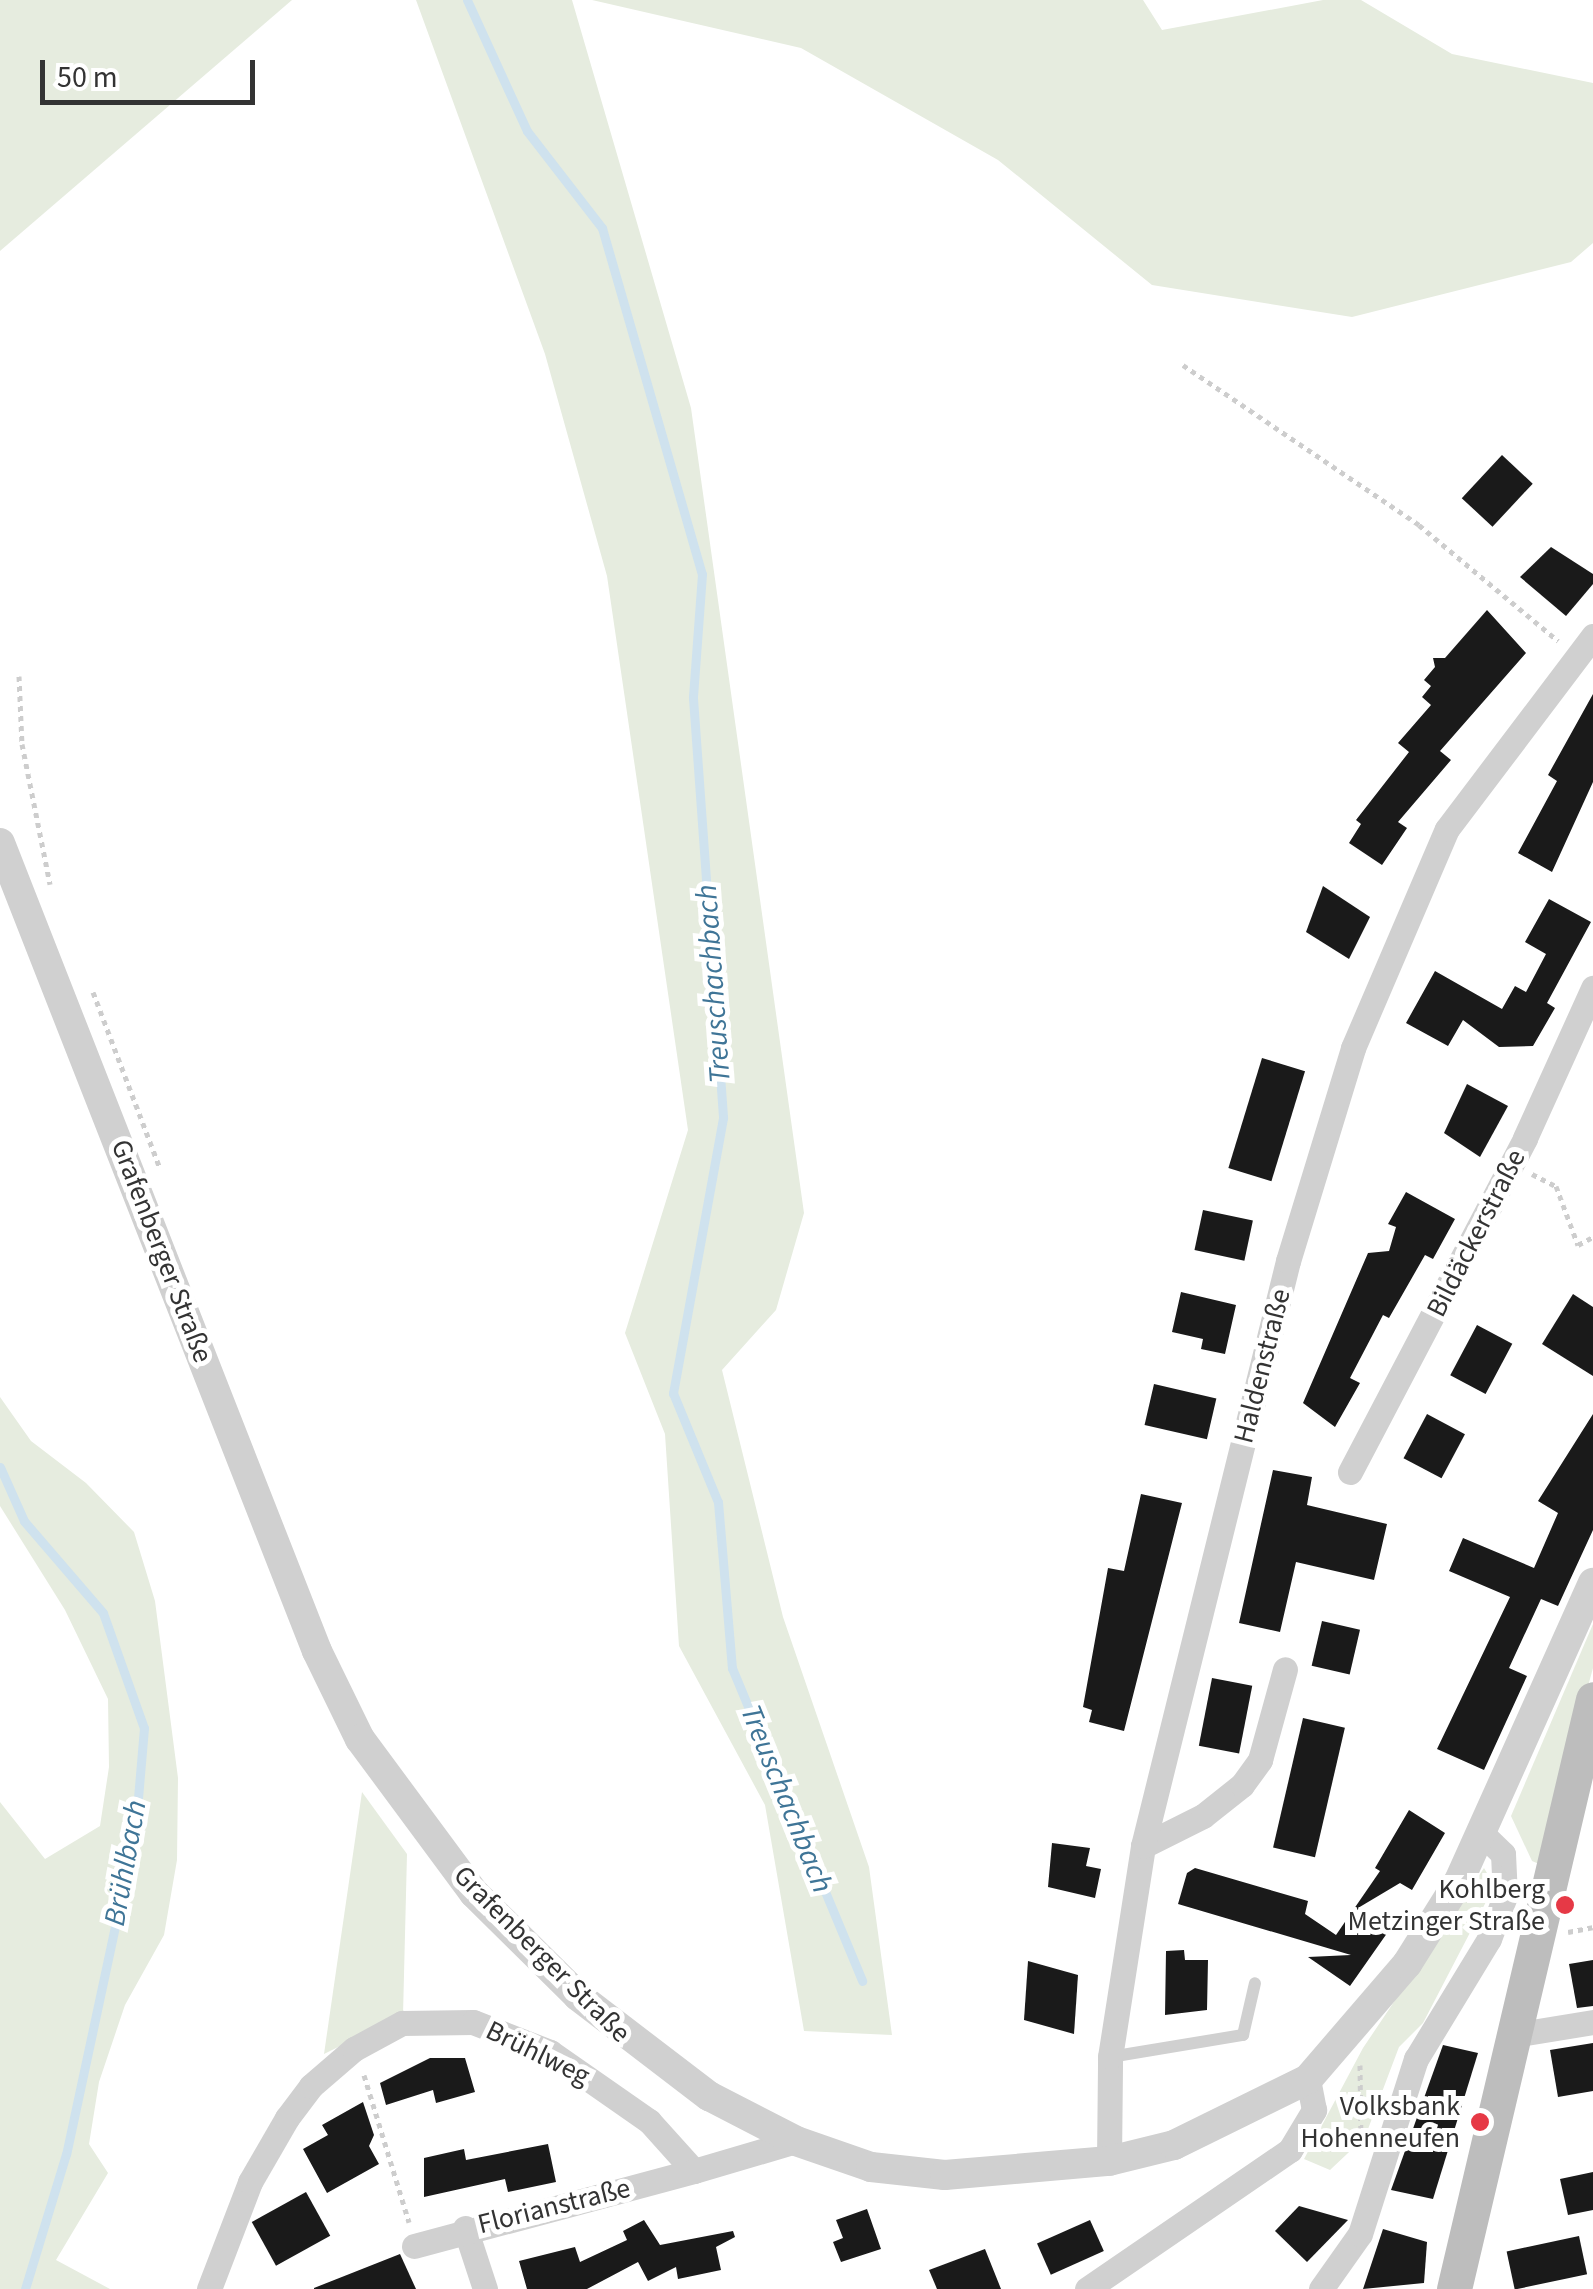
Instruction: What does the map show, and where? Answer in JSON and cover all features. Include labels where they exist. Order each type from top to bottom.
[{"type":"main road","points":[[1454,2289],[1514,2034],[1582,1787],[1593,1699]]},
{"type":"street","name":"Haldenstraße","points":[[1109,2161],[1110,2057],[1142,1846],[1288,1261],[1353,1048],[1447,830],[1593,636]]},
{"type":"street","name":"Grafenberger Straße","points":[[0,843],[316,1651],[360,1739],[414,1818],[474,1892],[636,2047],[709,2096],[796,2141],[870,2168],[945,2174],[1109,2161],[1174,2145],[1308,2079],[1407,1964],[1482,1834],[1593,1584]]},
{"type":"street","name":"Bildäckerstraße","points":[[1350,1472],[1512,1164],[1593,988]]},
{"type":"street","points":[[1142,1846],[1203,1816],[1242,1785],[1260,1760],[1286,1669]]},
{"type":"street","points":[[1320,2289],[1360,2234],[1416,2059],[1489,1939],[1505,1896],[1503,1854],[1482,1834]]},
{"type":"street","name":"Brühlweg","points":[[209,2289],[268,2147],[310,2086],[354,2049],[421,2020],[460,2020],[502,2032],[608,2088],[694,2170]]},
{"type":"street","points":[[1514,2034],[1593,2022]]},
{"type":"street","points":[[1087,2289],[1290,2150],[1314,2110],[1308,2079]]},
{"type":"street","points":[[694,2170],[796,2141]]},
{"type":"street","name":"Florianstraße","points":[[414,2246],[466,2228],[694,2170]]},
{"type":"street","points":[[466,2228],[485,2289]]},
{"type":"lane","points":[[1110,2057],[1243,2035],[1255,1983]]},
{"type":"path","points":[[1183,365],[1419,525],[1577,657]]},
{"type":"path","points":[[19,676],[22,744],[51,889]]},
{"type":"path","points":[[88,980],[160,1162],[158,1188],[144,1206]]},
{"type":"path","points":[[1512,1164],[1556,1186],[1578,1245],[1593,1237]]},
{"type":"path","points":[[354,2049],[395,2161],[414,2246]]},
{"type":"path","points":[[1360,2064],[1357,2124],[1362,2148],[1379,2169]]},
{"type":"shaded area","points":[[0,0],[292,0],[0,251]]},
{"type":"shaded area","points":[[416,0],[572,0],[691,408],[804,1213],[776,1310],[722,1370],[783,1617],[869,1867],[892,2035],[804,2031],[765,1805],[679,1646],[665,1434],[625,1333],[688,1130],[607,576],[545,354]]},
{"type":"shaded area","points":[[592,0],[1143,0],[1162,30],[1323,0],[1361,0],[1452,54],[1593,83],[1593,243],[1571,262],[1352,317],[1152,285],[998,160],[801,48]]},
{"type":"shaded area","points":[[0,1397],[31,1441],[86,1483],[134,1532],[155,1601],[178,1778],[177,1860],[164,1935],[125,2005],[99,2082],[89,2144],[108,2173],[56,2260],[110,2289],[0,2289],[0,1802],[45,1859],[100,1826],[109,1767],[108,1699],[65,1610],[0,1506]]},
{"type":"shaded area","points":[[1593,1624],[1593,1668],[1539,1864],[1532,1861],[1511,1816]]},
{"type":"shaded area","points":[[362,1792],[407,1854],[403,2015],[324,2054]]},
{"type":"shaded area","points":[[1484,1868],[1490,1878],[1488,1898],[1423,2023],[1399,2047],[1365,2137],[1330,2170],[1304,2159],[1363,2048]]},
{"type":"building","points":[[1502,455],[1533,484],[1492,527],[1462,498]]},
{"type":"building","points":[[1551,547],[1593,574],[1593,584],[1566,616],[1520,577]]},
{"type":"building","points":[[1487,610],[1526,653],[1440,751],[1451,760],[1398,822],[1407,828],[1382,865],[1349,843],[1361,824],[1356,820],[1409,752],[1398,743],[1431,705],[1422,697],[1431,686],[1424,680],[1435,667],[1433,658],[1445,658]]},
{"type":"building","points":[[1593,694],[1593,782],[1552,872],[1518,853],[1557,781],[1548,775]]},
{"type":"building","points":[[1323,886],[1370,917],[1349,959],[1306,932]]},
{"type":"building","points":[[1549,899],[1591,922],[1547,1003],[1555,1008],[1533,1046],[1499,1047],[1463,1020],[1448,1046],[1406,1023],[1435,971],[1502,1009],[1515,986],[1526,992],[1546,954],[1525,942]]},
{"type":"building","points":[[1262,1058],[1305,1071],[1271,1181],[1228,1168]]},
{"type":"building","points":[[1467,1084],[1508,1106],[1480,1157],[1444,1133]]},
{"type":"building","points":[[1406,1192],[1455,1219],[1433,1259],[1425,1255],[1389,1318],[1383,1315],[1350,1378],[1360,1383],[1335,1427],[1303,1403],[1368,1253],[1389,1251],[1396,1227],[1388,1224]]},
{"type":"building","points":[[1203,1210],[1253,1221],[1244,1261],[1194,1250]]},
{"type":"building","points":[[1181,1292],[1236,1305],[1225,1354],[1201,1349],[1203,1339],[1172,1332]]},
{"type":"building","points":[[1573,1294],[1593,1307],[1593,1376],[1542,1344]]},
{"type":"building","points":[[1477,1325],[1512,1344],[1486,1394],[1450,1375]]},
{"type":"building","points":[[1154,1384],[1216,1398],[1207,1439],[1145,1425]]},
{"type":"building","points":[[1427,1414],[1465,1434],[1441,1478],[1404,1458]]},
{"type":"building","points":[[1593,1414],[1593,1530],[1558,1606],[1541,1599],[1509,1668],[1527,1676],[1484,1770],[1437,1749],[1510,1597],[1449,1571],[1463,1538],[1534,1568],[1558,1513],[1538,1501]]},
{"type":"building","points":[[1273,1470],[1312,1477],[1307,1505],[1387,1524],[1374,1580],[1296,1562],[1280,1632],[1239,1623]]},
{"type":"building","points":[[1141,1494],[1182,1503],[1124,1731],[1089,1722],[1092,1710],[1083,1707],[1108,1568],[1124,1571]]},
{"type":"building","points":[[1322,1621],[1360,1630],[1350,1675],[1312,1666]]},
{"type":"building","points":[[1212,1678],[1252,1686],[1239,1754],[1199,1746]]},
{"type":"building","points":[[1303,1718],[1345,1728],[1315,1857],[1273,1848]]},
{"type":"building","points":[[1409,1810],[1445,1833],[1412,1890],[1400,1883],[1358,1908],[1390,1929],[1350,1986],[1308,1957],[1351,1955],[1178,1904],[1187,1873],[1195,1868],[1308,1901],[1305,1914],[1336,1935],[1380,1871],[1375,1868]]},
{"type":"building","points":[[1052,1843],[1090,1848],[1086,1866],[1101,1869],[1095,1898],[1048,1887]]},
{"type":"building","points":[[1184,1950],[1185,1960],[1208,1960],[1207,2010],[1165,2015],[1166,1951]]},
{"type":"building","points":[[1593,1960],[1593,2006],[1577,2008],[1569,1964]]},
{"type":"building","points":[[1028,1961],[1078,1975],[1074,2034],[1024,2020]]},
{"type":"building","points":[[1593,2043],[1593,2091],[1558,2097],[1550,2050]]},
{"type":"building","points":[[1443,2045],[1478,2053],[1433,2199],[1391,2190]]},
{"type":"building","points":[[430,2058],[465,2058],[475,2092],[436,2103],[433,2090],[386,2105],[380,2083]]},
{"type":"building","points":[[363,2102],[374,2135],[369,2146],[379,2164],[327,2193],[303,2149],[328,2135],[322,2125]]},
{"type":"building","points":[[548,2144],[556,2182],[508,2192],[505,2179],[424,2197],[424,2158],[464,2149],[466,2160]]},
{"type":"building","points":[[1593,2172],[1593,2210],[1568,2215],[1560,2179]]},
{"type":"building","points":[[306,2192],[330,2236],[276,2266],[252,2222]]},
{"type":"building","points":[[1299,2206],[1348,2220],[1307,2262],[1275,2231]]},
{"type":"building","points":[[867,2209],[881,2249],[841,2262],[833,2242],[843,2238],[836,2220]]},
{"type":"building","points":[[644,2220],[660,2245],[733,2231],[735,2237],[716,2247],[721,2270],[678,2279],[676,2267],[648,2281],[638,2262],[587,2289],[527,2289],[519,2261],[575,2247],[580,2262],[627,2240],[623,2231]]},
{"type":"building","points":[[1090,2220],[1104,2251],[1051,2275],[1037,2244]]},
{"type":"building","points":[[1383,2229],[1427,2242],[1424,2283],[1363,2289]]},
{"type":"building","points":[[1579,2236],[1587,2274],[1515,2289],[1507,2251]]},
{"type":"building","points":[[985,2249],[1001,2289],[937,2289],[929,2270]]},
{"type":"building","points":[[400,2254],[416,2289],[314,2289],[314,2288]]},
{"type":"waterway","name":"Treuschachbach","points":[[467,0],[527,131],[602,228],[702,574],[693,698],[723,1118],[673,1393],[718,1502],[732,1668],[862,1981]]},
{"type":"waterway","name":"Brühlbach","points":[[0,1467],[24,1521],[103,1613],[144,1728],[135,1833],[66,2154],[25,2289]]},
{"type":"place","name":"Kohlberg Metzinger Straße","points":[[1565,1905]]},
{"type":"place","name":"Volksbank Hohenneufen","points":[[1480,2122]]}]
